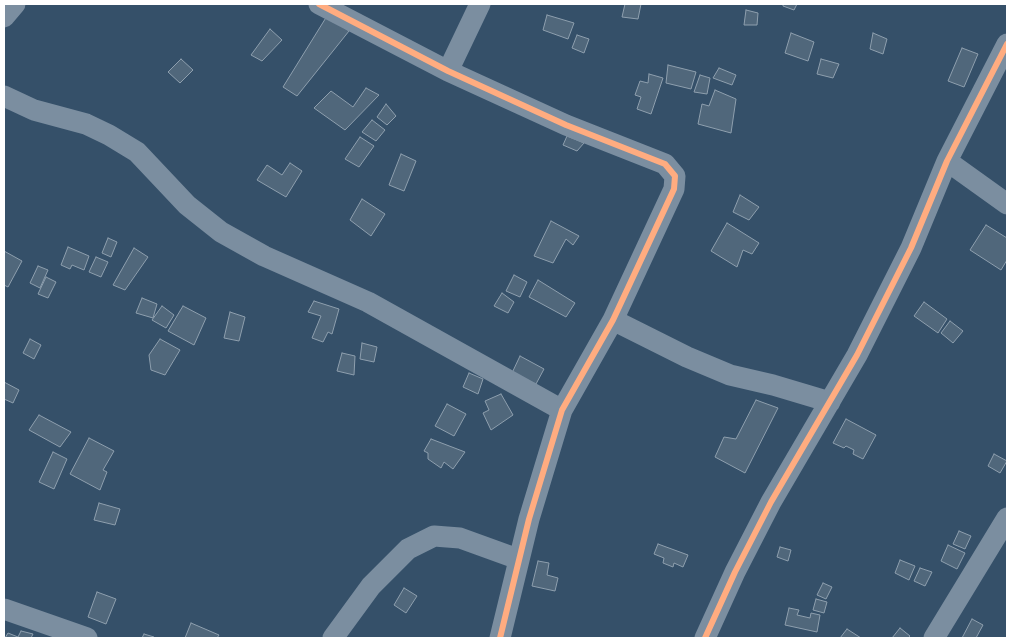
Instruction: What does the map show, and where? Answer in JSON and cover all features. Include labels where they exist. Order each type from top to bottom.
[{"type":"street","points":[[4,16],[15,4]]},
{"type":"street","points":[[319,4],[448,71],[566,125],[665,164],[674,176],[674,189],[612,320],[562,410],[518,559],[500,638]]},
{"type":"street","points":[[448,71],[480,4]]},
{"type":"street","points":[[705,638],[735,572],[771,502],[858,355],[911,248],[947,161],[1007,44]]},
{"type":"street","points":[[4,96],[34,110],[86,124],[109,134],[137,152],[187,205],[220,232],[264,256],[368,302],[562,410]]},
{"type":"street","points":[[947,161],[1007,204]]},
{"type":"street","points":[[612,320],[687,357],[730,375],[773,385],[830,402]]},
{"type":"street","points":[[934,638],[1007,518]]},
{"type":"street","points":[[333,638],[371,586],[389,567],[408,549],[434,536],[460,538],[518,559]]},
{"type":"street","points":[[4,609],[88,638]]},
{"type":"building","points":[[625,4],[641,4],[638,19],[622,17]]},
{"type":"building","points":[[783,4],[797,4],[794,10],[783,6]]},
{"type":"building","points":[[746,10],[758,13],[757,25],[744,25]]},
{"type":"building","points":[[547,15],[574,23],[568,39],[543,30]]},
{"type":"building","points":[[327,16],[349,31],[297,96],[283,87]]},
{"type":"building","points":[[270,29],[282,40],[262,61],[251,55]]},
{"type":"building","points":[[791,33],[814,42],[808,61],[785,53]]},
{"type":"building","points":[[873,33],[887,39],[883,54],[870,49]]},
{"type":"building","points":[[577,35],[589,39],[584,53],[572,48]]},
{"type":"building","points":[[962,48],[978,54],[964,87],[948,81]]},
{"type":"building","points":[[181,59],[193,70],[180,83],[168,72]]},
{"type":"building","points":[[821,59],[839,64],[833,78],[817,74]]},
{"type":"building","points":[[668,65],[696,72],[691,89],[666,83]]},
{"type":"building","points":[[719,68],[736,75],[732,85],[713,78]]},
{"type":"building","points":[[649,74],[663,78],[651,114],[637,109],[641,97],[635,95],[640,81],[648,83]]},
{"type":"building","points":[[700,75],[710,78],[707,94],[694,92]]},
{"type":"building","points":[[366,88],[379,95],[345,130],[314,108],[331,91],[353,107]]},
{"type":"building","points":[[715,90],[736,99],[731,133],[698,124],[702,104],[709,106]]},
{"type":"building","points":[[386,104],[396,116],[387,125],[377,117]]},
{"type":"building","points":[[372,120],[385,130],[376,141],[362,132]]},
{"type":"building","points":[[567,136],[584,143],[577,151],[563,145]]},
{"type":"building","points":[[360,137],[374,146],[359,167],[345,159]]},
{"type":"building","points":[[401,154],[416,161],[404,191],[389,185]]},
{"type":"building","points":[[290,163],[302,171],[286,197],[257,180],[267,165],[282,175]]},
{"type":"building","points":[[740,195],[759,207],[749,220],[733,212]]},
{"type":"building","points":[[362,199],[385,214],[371,236],[350,220]]},
{"type":"building","points":[[551,221],[579,236],[573,245],[566,239],[553,263],[534,256]]},
{"type":"building","points":[[727,223],[759,243],[752,254],[743,250],[737,267],[711,251]]},
{"type":"building","points":[[986,225],[1007,238],[1007,260],[1001,270],[970,250]]},
{"type":"building","points":[[108,238],[117,242],[111,257],[102,253]]},
{"type":"building","points":[[68,247],[89,256],[84,270],[72,265],[70,269],[61,265]]},
{"type":"building","points":[[134,248],[148,257],[125,290],[113,285]]},
{"type":"building","points":[[4,251],[22,261],[8,287],[4,285]]},
{"type":"building","points":[[96,257],[108,262],[101,277],[89,272]]},
{"type":"building","points":[[38,266],[48,270],[40,288],[30,283]]},
{"type":"building","points":[[514,275],[527,282],[520,297],[506,291]]},
{"type":"building","points":[[46,277],[56,282],[48,298],[38,294]]},
{"type":"building","points":[[538,280],[575,303],[566,317],[529,297]]},
{"type":"building","points":[[502,293],[514,302],[508,313],[494,306]]},
{"type":"building","points":[[142,298],[157,304],[153,318],[136,313]]},
{"type":"building","points":[[314,301],[339,309],[332,334],[328,332],[323,342],[312,338],[321,316],[308,312]]},
{"type":"building","points":[[924,302],[947,319],[938,333],[914,316]]},
{"type":"building","points":[[162,306],[174,315],[166,328],[152,320]]},
{"type":"building","points":[[183,306],[206,318],[194,345],[168,331]]},
{"type":"building","points":[[230,312],[245,317],[239,341],[224,338]]},
{"type":"building","points":[[950,321],[963,331],[953,343],[941,333]]},
{"type":"building","points":[[30,339],[41,345],[34,359],[23,353]]},
{"type":"building","points":[[160,339],[180,350],[165,375],[151,370],[149,355]]},
{"type":"building","points":[[362,343],[377,347],[374,362],[360,359]]},
{"type":"building","points":[[342,353],[355,356],[354,375],[337,371]]},
{"type":"building","points":[[520,356],[544,369],[536,384],[512,373]]},
{"type":"building","points":[[469,373],[483,379],[478,394],[463,387]]},
{"type":"building","points":[[4,382],[19,390],[13,403],[4,399]]},
{"type":"building","points":[[501,394],[513,415],[491,430],[483,413],[489,410],[485,401]]},
{"type":"building","points":[[756,400],[778,408],[745,473],[715,457],[724,437],[736,439]]},
{"type":"building","points":[[447,404],[466,414],[454,436],[435,426]]},
{"type":"building","points":[[39,415],[71,432],[60,447],[29,430]]},
{"type":"building","points":[[846,419],[876,435],[863,459],[853,454],[854,450],[833,443]]},
{"type":"building","points":[[89,438],[114,451],[103,470],[107,472],[100,490],[70,474]]},
{"type":"building","points":[[431,439],[465,452],[453,469],[444,462],[441,468],[428,459],[428,453],[424,451]]},
{"type":"building","points":[[53,452],[67,459],[54,489],[39,482]]},
{"type":"building","points":[[994,454],[1007,461],[1000,473],[988,466]]},
{"type":"building","points":[[99,503],[120,509],[115,525],[94,520]]},
{"type":"building","points":[[959,531],[971,536],[965,549],[953,544]]},
{"type":"building","points":[[658,544],[688,555],[683,567],[674,563],[673,567],[663,563],[664,558],[654,554]]},
{"type":"building","points":[[948,545],[965,553],[957,569],[941,561]]},
{"type":"building","points":[[780,547],[791,550],[788,561],[777,557]]},
{"type":"building","points":[[900,560],[915,566],[909,580],[895,573]]},
{"type":"building","points":[[538,561],[549,563],[547,575],[558,578],[555,591],[532,586]]},
{"type":"building","points":[[920,568],[932,572],[925,586],[914,581]]},
{"type":"building","points":[[823,583],[832,587],[826,599],[817,595]]},
{"type":"building","points":[[404,588],[417,596],[406,613],[394,605]]},
{"type":"building","points":[[97,592],[116,599],[106,624],[88,617]]},
{"type":"building","points":[[816,599],[827,602],[824,613],[813,610]]},
{"type":"building","points":[[789,608],[799,610],[797,615],[810,618],[811,613],[820,615],[817,632],[785,625]]},
{"type":"building","points":[[972,619],[983,625],[976,638],[962,638]]},
{"type":"building","points":[[191,623],[219,635],[217,638],[185,638]]},
{"type":"building","points":[[900,628],[910,636],[908,638],[892,638]]},
{"type":"building","points":[[847,629],[861,638],[840,638]]},
{"type":"building","points":[[21,631],[33,634],[31,638],[5,638],[8,633],[18,637]]},
{"type":"building","points":[[144,634],[154,637],[154,638],[142,638]]},
{"type":"cycle path","points":[[319,4],[448,71],[566,125],[665,164],[675,176],[674,189],[613,320],[562,410],[529,519],[500,638]]},
{"type":"cycle path","points":[[705,638],[735,572],[771,502],[857,355],[911,248],[947,161],[1007,44]]}]
